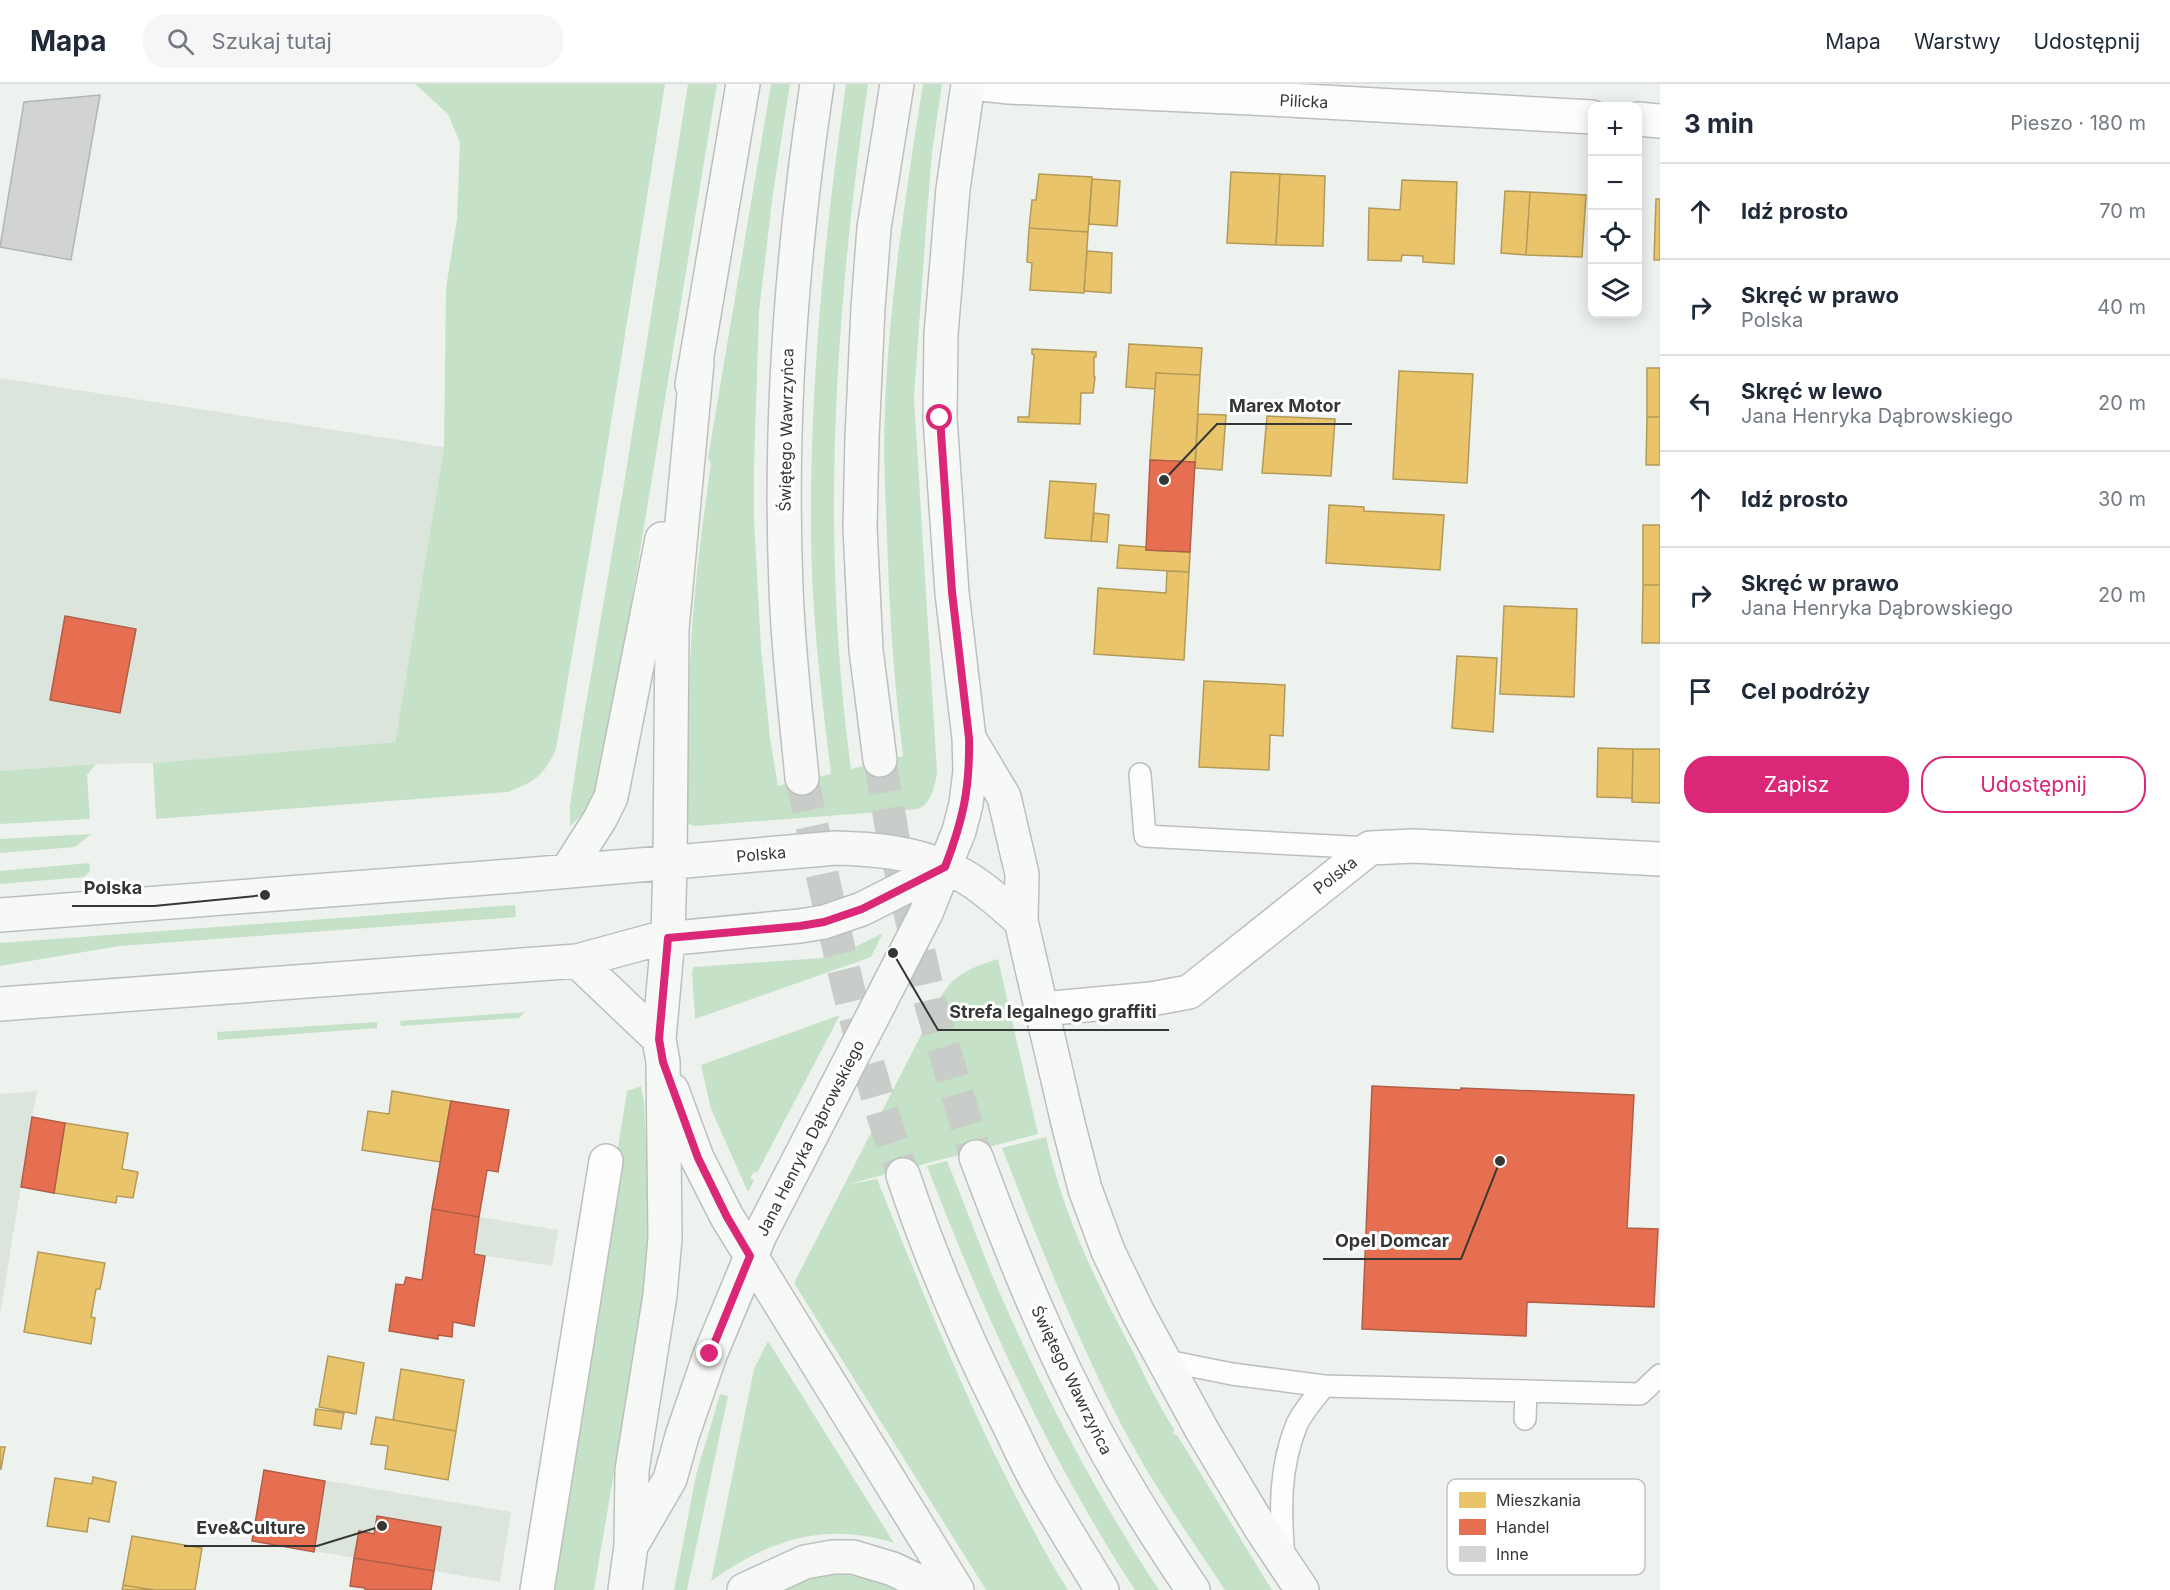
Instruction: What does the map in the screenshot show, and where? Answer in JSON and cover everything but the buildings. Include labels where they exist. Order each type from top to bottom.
[{"type":"main road","points":[[567,871],[611,797],[697,362],[743,84]]},
{"type":"main road","name":"Świętego Wawrzyńca","points":[[802,778],[791,672],[786,589],[784,432],[788,345],[817,84]]},
{"type":"main road","points":[[880,760],[866,650],[860,528],[861,438],[874,228],[897,84]]},
{"type":"main road","name":"Jana Henryka Dąbrowskiego","points":[[631,1546],[670,1479],[692,1405],[750,1256],[905,955],[945,867],[966,804],[970,771],[969,738],[952,592],[940,418],[941,334],[953,189],[968,84]]},
{"type":"main road","name":"Jana Henryka Dąbrowskiego","points":[[625,1590],[631,1546],[632,1470],[660,1295],[665,1239],[661,1051],[668,938],[672,629],[697,362]]},
{"type":"main road","points":[[969,738],[1004,797],[1022,874],[1021,921],[1085,1190],[1108,1251],[1162,1360],[1236,1490],[1293,1577]]},
{"type":"main road","name":"Polska","points":[[0,915],[845,848],[872,849],[899,854],[945,867],[979,887],[1021,921]]},
{"type":"main road","points":[[0,1004],[577,961],[654,940],[824,922],[862,909],[945,867]]},
{"type":"main road","points":[[577,961],[661,1051],[698,1158],[721,1206],[957,1590]]},
{"type":"main road","name":"Świętego Wawrzyńca","points":[[976,1157],[1036,1307],[1096,1433],[1136,1502],[1193,1590]]},
{"type":"main road","points":[[903,1175],[917,1219],[938,1270],[999,1405],[1042,1491],[1102,1590]]},
{"type":"main road","points":[[744,1590],[805,1562],[832,1557],[853,1557],[893,1569],[936,1590]]},
{"type":"street","name":"Pilicka","points":[[981,84],[1588,117]]},
{"type":"street","points":[[1642,119],[1660,121]]},
{"type":"street","name":"Polska","points":[[1042,1010],[1129,1002],[1188,992],[1370,848],[1414,846],[1660,859]]},
{"type":"street","points":[[537,1590],[606,1161]]},
{"type":"lane","points":[[1140,774],[1144,836],[1370,848]]},
{"type":"lane","points":[[1162,1360],[1232,1374],[1324,1386],[1640,1394],[1660,1375]]},
{"type":"lane","points":[[1293,1577],[1281,1519],[1282,1486],[1289,1449],[1298,1422],[1324,1386]]},
{"type":"lane","points":[[1525,1419],[1526,1390]]},
{"type":"shaded area","points":[[0,378],[444,447],[395,742],[153,763],[96,764],[0,771]]},
{"type":"shaded area","points":[[37,1091],[32,1117],[0,1315],[0,1094]]},
{"type":"shaded area","points":[[432,1209],[558,1230],[552,1266],[473,1254]]},
{"type":"shaded area","points":[[264,1470],[511,1512],[500,1582],[252,1541]]},
{"type":"green space","points":[[415,84],[665,84],[556,749],[547,766],[537,777],[508,792],[156,819],[153,763],[395,742],[444,447],[446,288],[457,219],[460,143],[448,114]]},
{"type":"green space","points":[[688,84],[717,84],[602,781],[588,809],[570,826],[570,806],[581,733],[625,478]]},
{"type":"green space","points":[[771,84],[790,84],[773,193],[759,312],[754,518],[761,648],[770,738],[778,786],[831,774],[815,620],[811,559],[811,473],[816,361],[825,250],[846,84],[868,84],[847,255],[836,426],[834,511],[841,683],[851,769],[903,756],[889,590],[884,436],[887,363],[905,203],[923,84],[942,84],[932,152],[914,398],[937,772],[930,798],[918,809],[695,826],[689,824],[686,816],[690,675],[696,587],[711,464],[708,458]]},
{"type":"green space","points":[[96,764],[87,775],[90,819],[0,824],[0,771]]},
{"type":"green space","points":[[91,834],[75,847],[0,853],[0,839]]},
{"type":"green space","points":[[89,863],[90,871],[84,877],[0,884],[0,871]]},
{"type":"green space","points":[[515,905],[516,917],[120,946],[0,966],[0,943]]},
{"type":"green space","points":[[881,934],[871,957],[695,1019],[692,971],[694,967],[822,958],[847,951]]},
{"type":"green space","points":[[998,959],[1038,1134],[845,1185],[877,1179],[933,1317],[978,1419],[1029,1522],[1068,1590],[986,1590],[794,1283],[946,988],[965,972]]},
{"type":"green space","points":[[525,1012],[519,1018],[401,1026],[400,1021]]},
{"type":"green space","points":[[840,1015],[757,1173],[755,1171],[750,1178],[754,1180],[749,1191],[747,1190],[711,1109],[701,1065]]},
{"type":"green space","points":[[377,1022],[377,1028],[218,1040],[217,1032]]},
{"type":"green space","points":[[641,1086],[644,1102],[648,1190],[647,1279],[594,1590],[547,1590],[627,1091]]},
{"type":"green space","points":[[1046,1137],[1071,1221],[1106,1300],[1174,1429],[1173,1434],[1177,1435],[1272,1590],[1225,1590],[1158,1488],[1104,1390],[1043,1252],[1002,1148]]},
{"type":"green space","points":[[947,1161],[998,1289],[1033,1367],[1092,1480],[1159,1590],[1135,1590],[1103,1540],[1020,1384],[971,1276],[927,1166]]},
{"type":"green space","points":[[768,1341],[894,1543],[844,1534],[798,1538],[754,1555],[711,1581],[754,1369]]},
{"type":"green space","points":[[720,1394],[728,1396],[687,1590],[674,1590],[696,1475]]},
{"type":"green space","points":[[840,1574],[873,1579],[903,1590],[776,1590],[807,1579]]},
{"type":"tunnel","points":[[880,760],[893,837],[931,1005],[976,1157]]},
{"type":"tunnel","points":[[802,778],[858,1028],[903,1175]]},
{"type":"place","name":"Marex Motor","points":[[1164,480]]},
{"type":"place","name":"Polska","points":[[265,895]]},
{"type":"place","name":"Strefa legalnego graffiti","points":[[893,953]]},
{"type":"place","name":"Opel Domcar","points":[[1500,1161]]},
{"type":"place","name":"Eve&Culture","points":[[382,1526]]},
{"type":"route","points":[[710,1354],[750,1256],[715,1196],[684,1123],[663,1062],[659,1039],[668,938],[824,922],[862,909],[945,867],[963,818],[970,757],[952,592],[940,418]]}]
